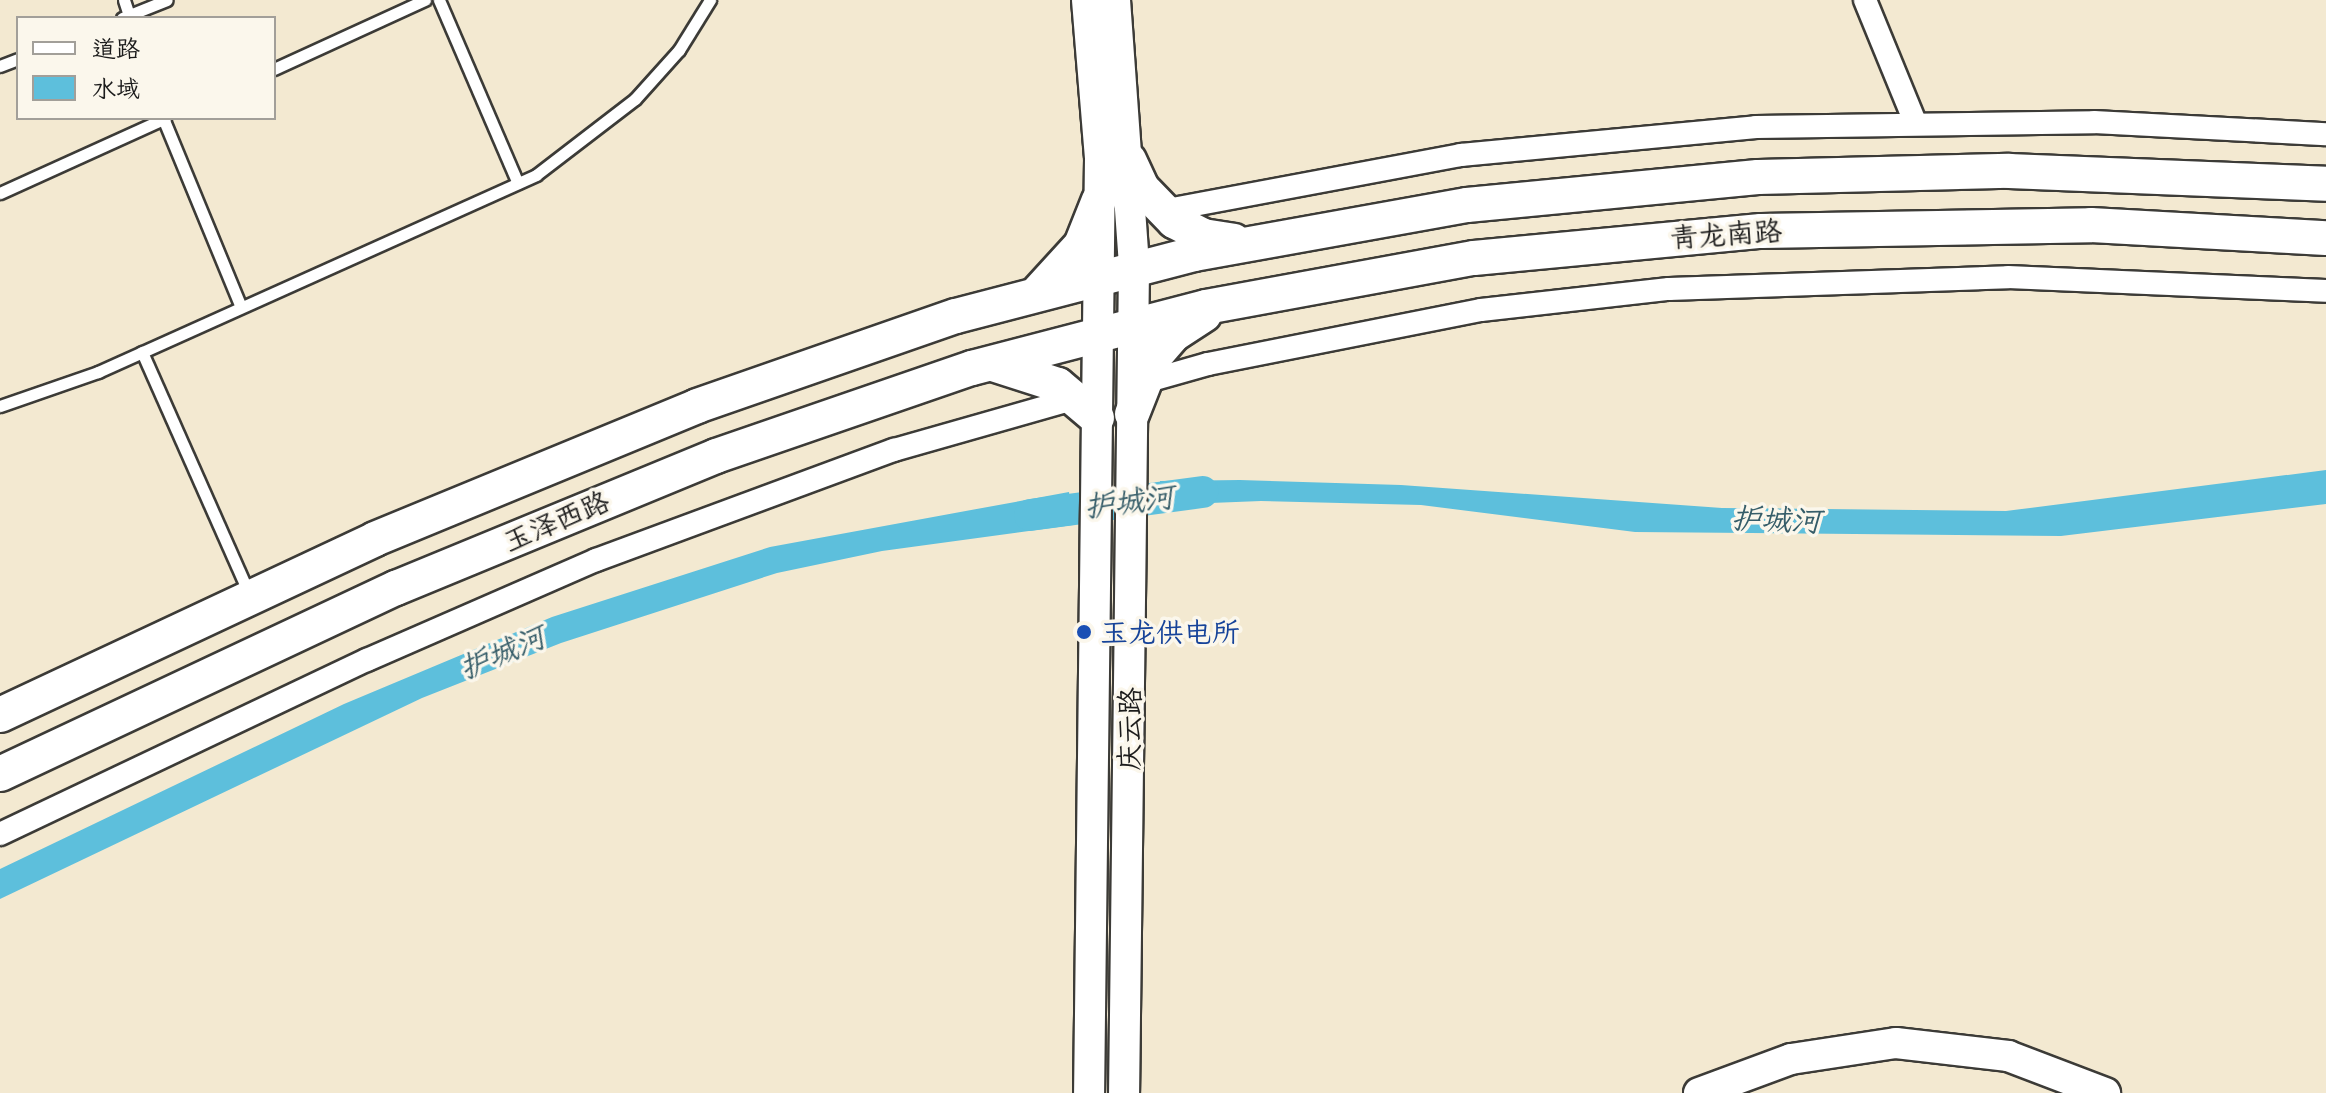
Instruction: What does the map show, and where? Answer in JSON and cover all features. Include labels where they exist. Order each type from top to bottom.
[{"type":"main road","name":"庆云路","points":[[1087,0],[1099,200],[1098,333],[1087,408],[1097,464],[1089,1093]]},
{"type":"main road","name":"庆云路","points":[[1115,0],[1129,160],[1137,398],[1132,461],[1124,1093]]},
{"type":"main road","points":[[1129,160],[1142,188],[1162,211],[1211,238],[1270,238]]},
{"type":"main road","name":"青龙南路","points":[[1134,268],[1270,238],[1550,194],[1758,177],[2009,171],[2326,184]]},
{"type":"main road","points":[[1035,294],[1076,252],[1099,200]]},
{"type":"main road","name":"青龙南路","points":[[1133,324],[1233,301],[1474,258],[1761,231],[2091,225],[2326,238]]},
{"type":"main road","name":"玉泽西路","points":[[0,715],[251,596],[477,495],[697,406],[878,341],[1134,268]]},
{"type":"main road","points":[[1137,398],[1173,335],[1233,301]]},
{"type":"main road","name":"玉泽西路","points":[[0,774],[512,538],[818,418],[988,363],[1133,324]]},
{"type":"main road","points":[[988,363],[1034,374],[1087,408]]},
{"type":"main road","points":[[1699,1093],[1803,1055],[1896,1043],[2008,1056],[2105,1093]]},
{"type":"main road","points":[[1745,1093],[1819,1069],[1896,1060],[1978,1067],[2062,1093]]},
{"type":"street","points":[[1865,0],[1915,122]]},
{"type":"street","points":[[1162,211],[1363,170],[1559,143],[1756,127],[1915,122],[2094,122],[2326,134]]},
{"type":"street","points":[[1137,398],[1208,364],[1481,310],[1669,289],[2008,277],[2326,291]]},
{"type":"street","points":[[0,834],[367,660],[596,560],[880,455],[1087,408]]},
{"type":"lane","points":[[129,16],[167,0]]},
{"type":"lane","points":[[276,68],[425,0]]},
{"type":"lane","points":[[439,0],[518,183]]},
{"type":"lane","points":[[0,406],[13,405],[142,352],[518,183],[574,150],[635,99],[679,50],[710,0]]},
{"type":"lane","points":[[0,193],[159,120]]},
{"type":"lane","points":[[164,120],[241,307]]},
{"type":"lane","points":[[142,352],[251,596]]},
{"type":"water","points":[[2326,470],[2326,504],[2061,536],[1635,532],[1421,505],[1261,501],[1160,505],[1160,481],[1240,480],[1401,485],[1722,508],[2006,511]]},
{"type":"water","points":[[1069,492],[1073,525],[882,551],[777,573],[561,643],[422,698],[0,899],[0,869],[344,704],[552,617],[770,547]]},
{"type":"waterway","name":"护城河","points":[[1030,515],[1202,492]]},
{"type":"place","name":"玉龙供电所","points":[[1084,632]]}]
